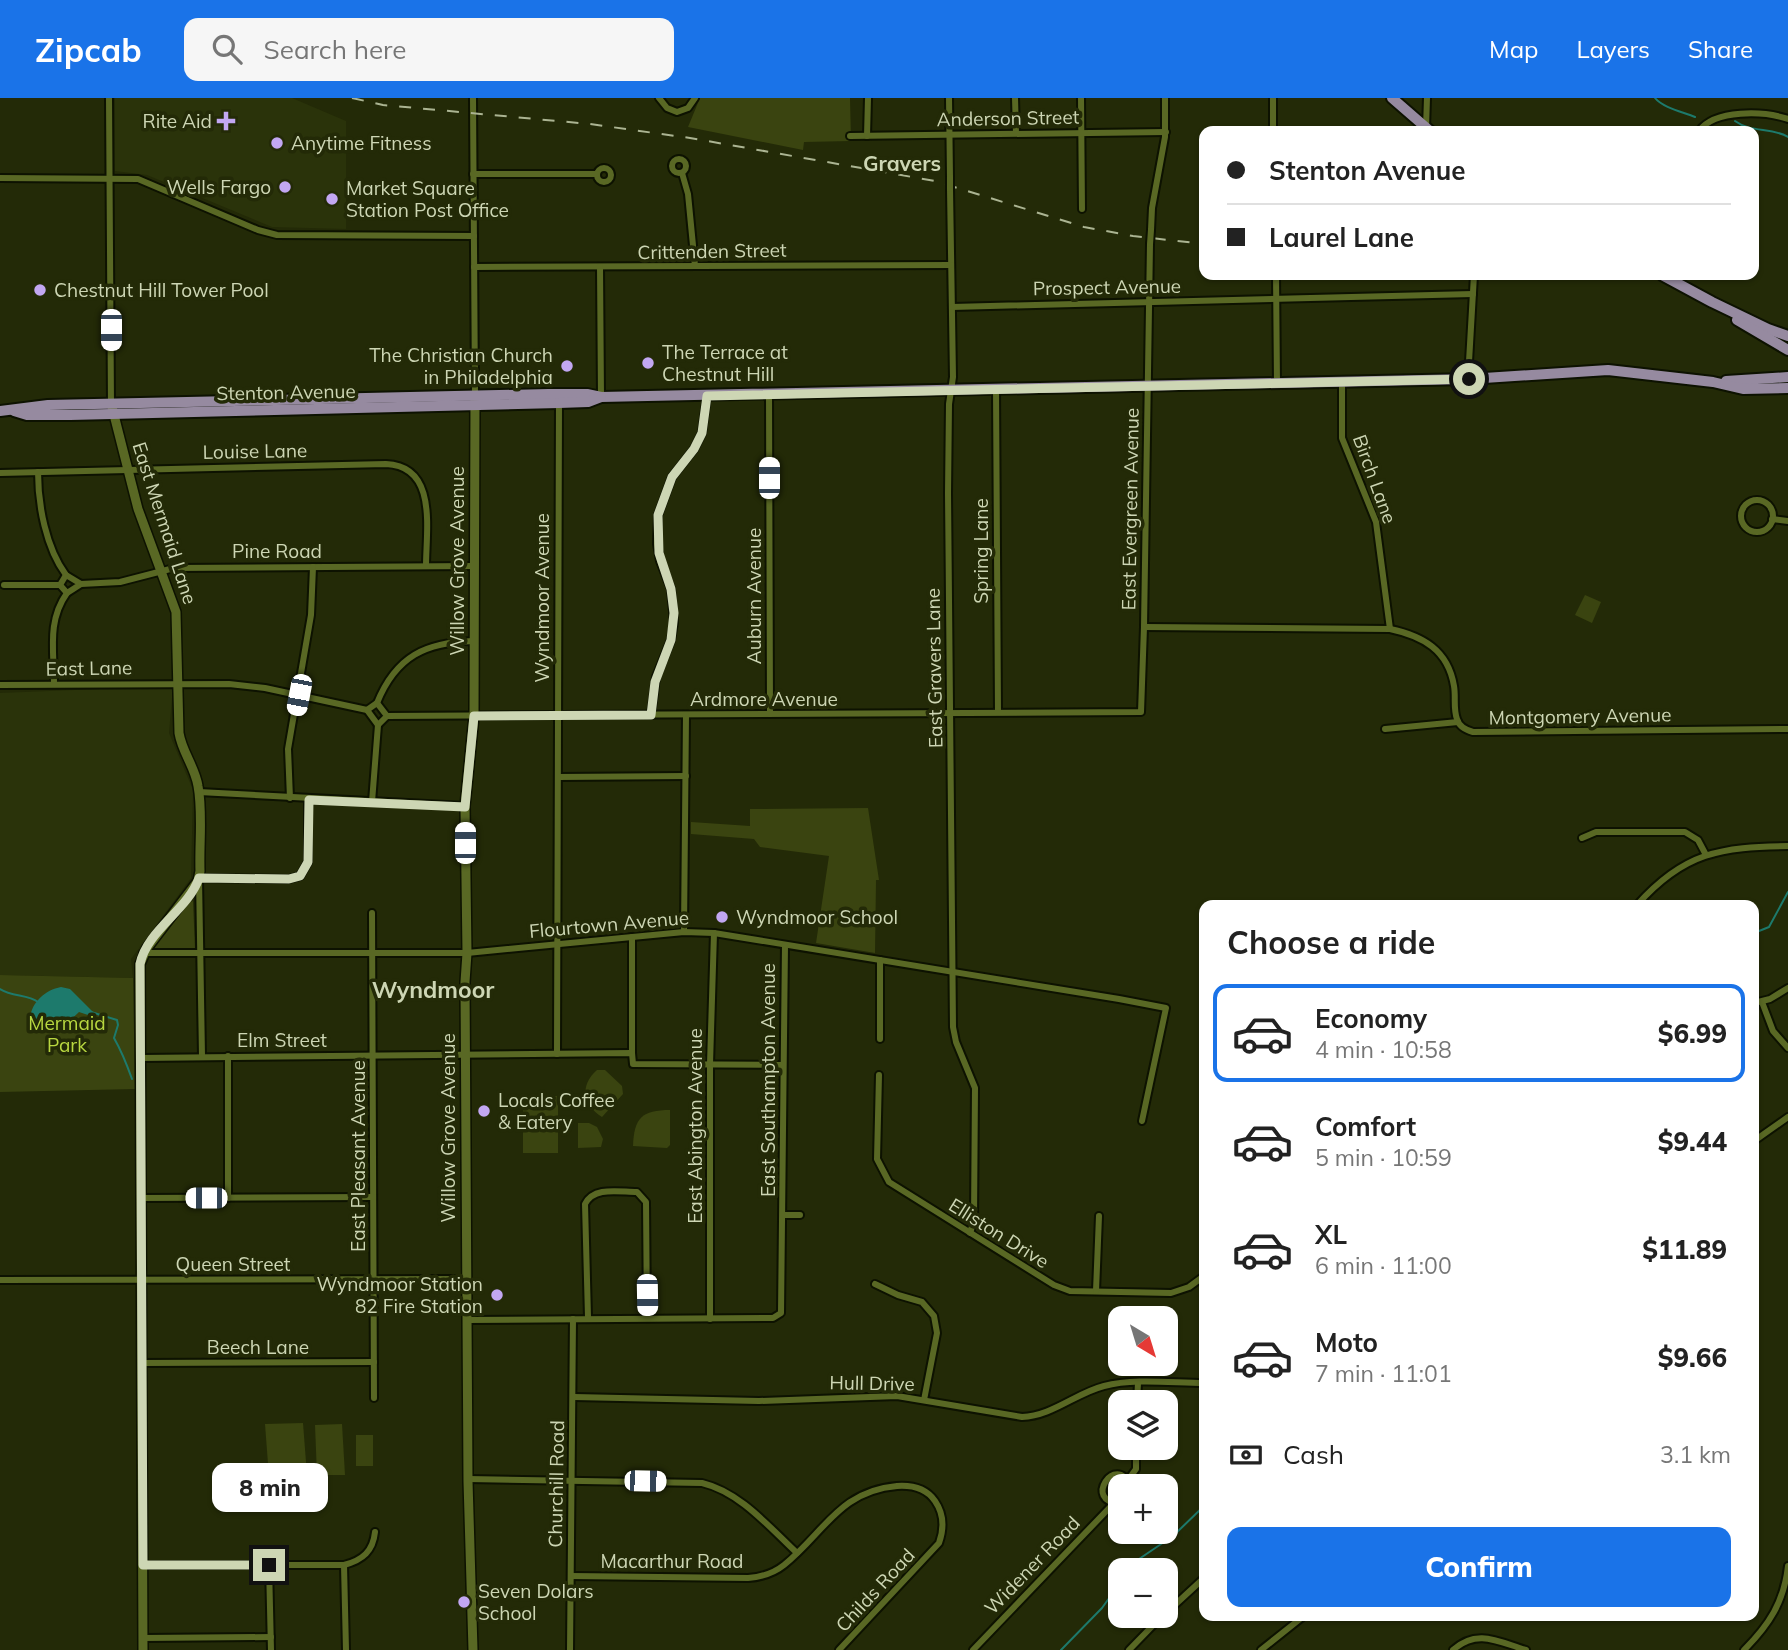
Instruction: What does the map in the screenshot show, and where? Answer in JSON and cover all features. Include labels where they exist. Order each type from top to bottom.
[{"type":"main road","points":[[1392,98],[1423,126]]},
{"type":"main road","points":[[1671,280],[1768,330],[1788,336]]},
{"type":"main road","points":[[1712,302],[1788,350]]},
{"type":"main road","name":"Stenton Avenue","points":[[0,411],[14,411],[27,406],[112,408],[559,399],[588,402],[601,397],[1468,379],[1608,370],[1713,382],[1743,389],[1788,388]]},
{"type":"main road","name":"Stenton Avenue","points":[[1713,382],[1788,376]]},
{"type":"main road","name":"Willow Grove Avenue","points":[[473,1650],[468,1479],[465,807],[474,716],[475,400]]},
{"type":"main road","name":"East Mermaid Lane","points":[[112,408],[141,517],[176,612],[180,738],[199,792],[199,878]]},
{"type":"main road","points":[[144,1650],[140,967],[143,953],[192,891],[199,878]]},
{"type":"street","name":"East Mermaid Lane","points":[[109,98],[112,408]]},
{"type":"street","points":[[473,98],[475,400]]},
{"type":"street","points":[[659,98],[667,108],[677,112],[688,108],[695,98]]},
{"type":"street","points":[[867,98],[867,136]]},
{"type":"street","name":"East Gravers Lane","points":[[949,98],[952,307],[948,493],[952,972],[954,1036],[975,1088],[974,1220],[970,1233]]},
{"type":"street","points":[[1015,98],[1016,133]]},
{"type":"street","points":[[1082,98],[1082,209]]},
{"type":"street","name":"East Evergreen Avenue","points":[[1141,712],[1150,244],[1152,208],[1166,132],[1165,98]]},
{"type":"street","points":[[1273,98],[1273,126]]},
{"type":"street","points":[[1427,98],[1427,126]]},
{"type":"street","points":[[1704,126],[1710,120],[1725,115],[1767,115],[1788,119]]},
{"type":"street","name":"Anderson Street","points":[[850,136],[1166,132]]},
{"type":"street","points":[[682,173],[690,203],[695,266]]},
{"type":"street","points":[[473,174],[597,174]]},
{"type":"street","points":[[0,178],[110,178],[145,181],[258,230],[277,235],[474,236]]},
{"type":"street","name":"Crittenden Street","points":[[474,267],[951,265]]},
{"type":"street","points":[[600,267],[601,397]]},
{"type":"street","points":[[1276,280],[1277,383]]},
{"type":"street","points":[[1468,379],[1474,280]]},
{"type":"street","name":"Prospect Avenue","points":[[952,307],[1473,294]]},
{"type":"street","name":"Birch Lane","points":[[1342,382],[1342,438],[1376,522],[1390,629]]},
{"type":"street","name":"Spring Lane","points":[[996,389],[998,712]]},
{"type":"street","name":"Auburn Avenue","points":[[769,394],[770,714]]},
{"type":"street","points":[[651,715],[655,682],[671,640],[674,613],[671,589],[659,553],[658,515],[672,477],[694,449],[702,433],[707,396]]},
{"type":"street","name":"Wyndmoor Avenue","points":[[557,1054],[559,399]]},
{"type":"street","name":"Louise Lane","points":[[0,473],[386,464],[398,466],[415,475],[424,491],[426,566]]},
{"type":"street","points":[[38,472],[42,516],[54,556],[66,575],[81,584],[67,593],[56,609],[53,621],[54,684]]},
{"type":"street","points":[[1762,501],[1770,508],[1772,519],[1767,528],[1751,531],[1743,525],[1742,510],[1749,502],[1762,501]]},
{"type":"street","points":[[1772,519],[1788,521]]},
{"type":"street","name":"Pine Road","points":[[81,584],[120,582],[160,570],[475,566]]},
{"type":"street","points":[[290,798],[288,749],[312,615],[313,567]]},
{"type":"street","points":[[60,585],[66,575]]},
{"type":"street","points":[[4,585],[60,585],[67,593]]},
{"type":"street","points":[[1144,627],[1390,629],[1416,635],[1442,657],[1453,680],[1458,722],[1385,729]]},
{"type":"street","points":[[367,710],[377,702],[388,680],[409,658],[437,644],[474,641]]},
{"type":"street","points":[[178,683],[248,685],[367,710],[378,724],[372,802]]},
{"type":"street","name":"East Lane","points":[[0,685],[178,683]]},
{"type":"street","points":[[377,702],[387,716],[378,724]]},
{"type":"street","name":"Ardmore Avenue","points":[[387,716],[1141,712]]},
{"type":"street","points":[[684,932],[686,715]]},
{"type":"street","name":"Montgomery Avenue","points":[[1458,722],[1467,730],[1480,733],[1788,729]]},
{"type":"street","points":[[559,777],[686,776]]},
{"type":"street","points":[[199,792],[465,807]]},
{"type":"street","points":[[202,1056],[199,878],[289,879],[300,876],[308,862],[309,800]]},
{"type":"street","points":[[1582,838],[1596,832],[1685,832],[1698,840],[1706,855]]},
{"type":"street","points":[[1642,900],[1667,876],[1706,855],[1745,846],[1788,846]]},
{"type":"street","name":"East Pleasant Avenue","points":[[372,913],[374,1398]]},
{"type":"street","name":"Flourtown Avenue","points":[[143,953],[467,953],[684,932],[714,933],[1166,1008],[1142,1121]]},
{"type":"street","name":"East Abington Avenue","points":[[710,1319],[710,1064],[714,933]]},
{"type":"street","points":[[632,937],[633,1064],[783,1065]]},
{"type":"street","name":"East Southampton Avenue","points":[[710,1319],[772,1318],[781,1313],[785,945]]},
{"type":"street","points":[[880,960],[880,1039]]},
{"type":"street","points":[[1759,1002],[1788,988]]},
{"type":"street","points":[[1762,1002],[1773,1031],[1788,1048]]},
{"type":"street","name":"Elm Street","points":[[141,1058],[632,1053]]},
{"type":"street","points":[[228,1056],[228,1198]]},
{"type":"street","name":"Elliston Drive","points":[[878,1075],[877,1154],[882,1172],[894,1186],[1054,1285],[1070,1292],[1171,1293],[1189,1287],[1199,1280]]},
{"type":"street","points":[[1759,1137],[1788,1117]]},
{"type":"street","points":[[588,1318],[585,1204],[596,1192],[637,1192],[646,1202],[647,1318]]},
{"type":"street","points":[[141,1198],[373,1196]]},
{"type":"street","points":[[783,1215],[800,1215]]},
{"type":"street","points":[[1097,1291],[1099,1216]]},
{"type":"street","name":"Queen Street","points":[[0,1280],[467,1279]]},
{"type":"street","points":[[875,1284],[922,1302],[934,1316],[937,1333],[924,1400]]},
{"type":"street","name":"Churchill Road","points":[[569,1650],[573,1319]]},
{"type":"street","points":[[467,1320],[710,1319]]},
{"type":"street","name":"Beech Lane","points":[[142,1363],[374,1362]]},
{"type":"street","points":[[1138,1383],[1138,1390]]},
{"type":"street","name":"Hull Drive","points":[[573,1398],[759,1401],[878,1396],[924,1400],[1000,1415],[1029,1417],[1042,1414],[1097,1388],[1115,1384],[1199,1383]]},
{"type":"street","points":[[1108,1478],[1104,1482],[1103,1493],[1108,1499]]},
{"type":"street","points":[[468,1479],[694,1482],[711,1485],[740,1502],[797,1553]]},
{"type":"street","name":"Macarthur Road","points":[[571,1576],[757,1577],[781,1568],[847,1503],[878,1489],[908,1486],[928,1494],[939,1509],[943,1528],[939,1543],[933,1551]]},
{"type":"street","name":"Widener Road","points":[[974,1650],[1108,1512]]},
{"type":"street","points":[[143,1565],[344,1565],[359,1560],[368,1553],[375,1532]]},
{"type":"street","name":"Childs Road","points":[[839,1650],[933,1551]]},
{"type":"street","points":[[269,1565],[271,1650]]},
{"type":"street","points":[[344,1565],[346,1650]]},
{"type":"street","points":[[1744,1650],[1775,1614],[1783,1594],[1788,1566]]},
{"type":"street","points":[[1178,1601],[1199,1582]]},
{"type":"street","points":[[1261,1650],[1297,1621]]},
{"type":"street","points":[[1129,1650],[1150,1628]]},
{"type":"street","points":[[143,1638],[271,1637]]},
{"type":"street","points":[[1453,1650],[1469,1640],[1481,1637],[1525,1650]]},
{"type":"shaded area","points":[[115,98],[292,98],[346,121],[346,229],[272,227],[147,175],[115,171]]},
{"type":"shaded area","points":[[173,686],[169,733],[193,790],[191,878],[131,959],[133,978],[0,975],[0,693]]},
{"type":"green space","points":[[700,98],[850,98],[851,141],[804,142],[803,150],[688,127]]},
{"type":"green space","points":[[1585,595],[1601,602],[1592,623],[1575,615]]},
{"type":"green space","points":[[868,808],[879,880],[876,880],[875,953],[816,943],[829,856],[760,847],[754,839],[691,834],[691,822],[750,826],[750,809]]},
{"type":"green space","points":[[193,901],[195,949],[155,949],[155,946]]},
{"type":"green space","name":"Mermaid Park","points":[[0,975],[133,978],[135,1089],[0,1092]]},
{"type":"green space","points":[[597,1070],[605,1070],[622,1086],[623,1094],[602,1117],[591,1107],[586,1095],[588,1082]]},
{"type":"green space","points":[[523,1096],[558,1096],[558,1153],[523,1153]]},
{"type":"green space","points":[[660,1110],[670,1110],[670,1145],[667,1148],[633,1146],[635,1129],[641,1118]]},
{"type":"green space","points":[[578,1123],[589,1123],[597,1127],[603,1139],[601,1147],[578,1148]]},
{"type":"green space","points":[[303,1423],[307,1475],[269,1477],[265,1424]]},
{"type":"green space","points":[[342,1424],[345,1475],[317,1475],[315,1425]]},
{"type":"green space","points":[[356,1435],[373,1435],[373,1466],[356,1466]]},
{"type":"water","points":[[61,987],[70,989],[93,1012],[91,1016],[79,1012],[62,1028],[38,1032],[30,1022],[35,1004],[43,995]]},
{"type":"waterway","points":[[1655,98],[1668,107],[1695,117]]},
{"type":"waterway","points":[[1735,121],[1744,126]]},
{"type":"waterway","points":[[1759,129],[1788,137]]},
{"type":"waterway","points":[[1759,931],[1769,927],[1788,892]]},
{"type":"waterway","points":[[0,989],[38,1002]]},
{"type":"waterway","points":[[91,1012],[117,1020],[114,1038],[132,1079]]},
{"type":"waterway","points":[[1140,1558],[1173,1536],[1199,1511]]},
{"type":"waterway","points":[[1061,1650],[1108,1600]]},
{"type":"railway","points":[[352,98],[383,105],[590,124],[690,138],[935,181],[1084,227],[1199,243]]},
{"type":"place","name":"Rite Aid","points":[[226,121]]},
{"type":"place","name":"Anytime Fitness","points":[[277,143]]},
{"type":"place","name":"Wells Fargo","points":[[285,187]]},
{"type":"place","name":"Market Square Station Post Office","points":[[332,199]]},
{"type":"place","name":"Chestnut Hill Tower Pool","points":[[40,290]]},
{"type":"place","name":"The Terrace at Chestnut Hill","points":[[648,363]]},
{"type":"place","name":"The Christian Church in Philadelphia","points":[[567,366]]},
{"type":"place","name":"Wyndmoor School","points":[[722,917]]},
{"type":"place","name":"Locals Coffee & Eatery","points":[[484,1111]]},
{"type":"place","name":"Wyndmoor Station 82 Fire Station","points":[[497,1295]]},
{"type":"place","name":"Seven Dolars School","points":[[464,1602]]},
{"type":"district","name":"Gravers","points":[[902,164]]},
{"type":"district","name":"Wyndmoor","points":[[433,990]]},
{"type":"route","points":[[269,1565],[143,1565],[140,964],[146,948],[192,891],[199,878],[293,879],[300,876],[306,870],[308,862],[309,800],[465,807],[474,716],[651,715],[656,677],[673,633],[674,613],[671,589],[660,561],[657,544],[658,515],[672,477],[694,449],[702,433],[707,396],[1469,379]]}]
